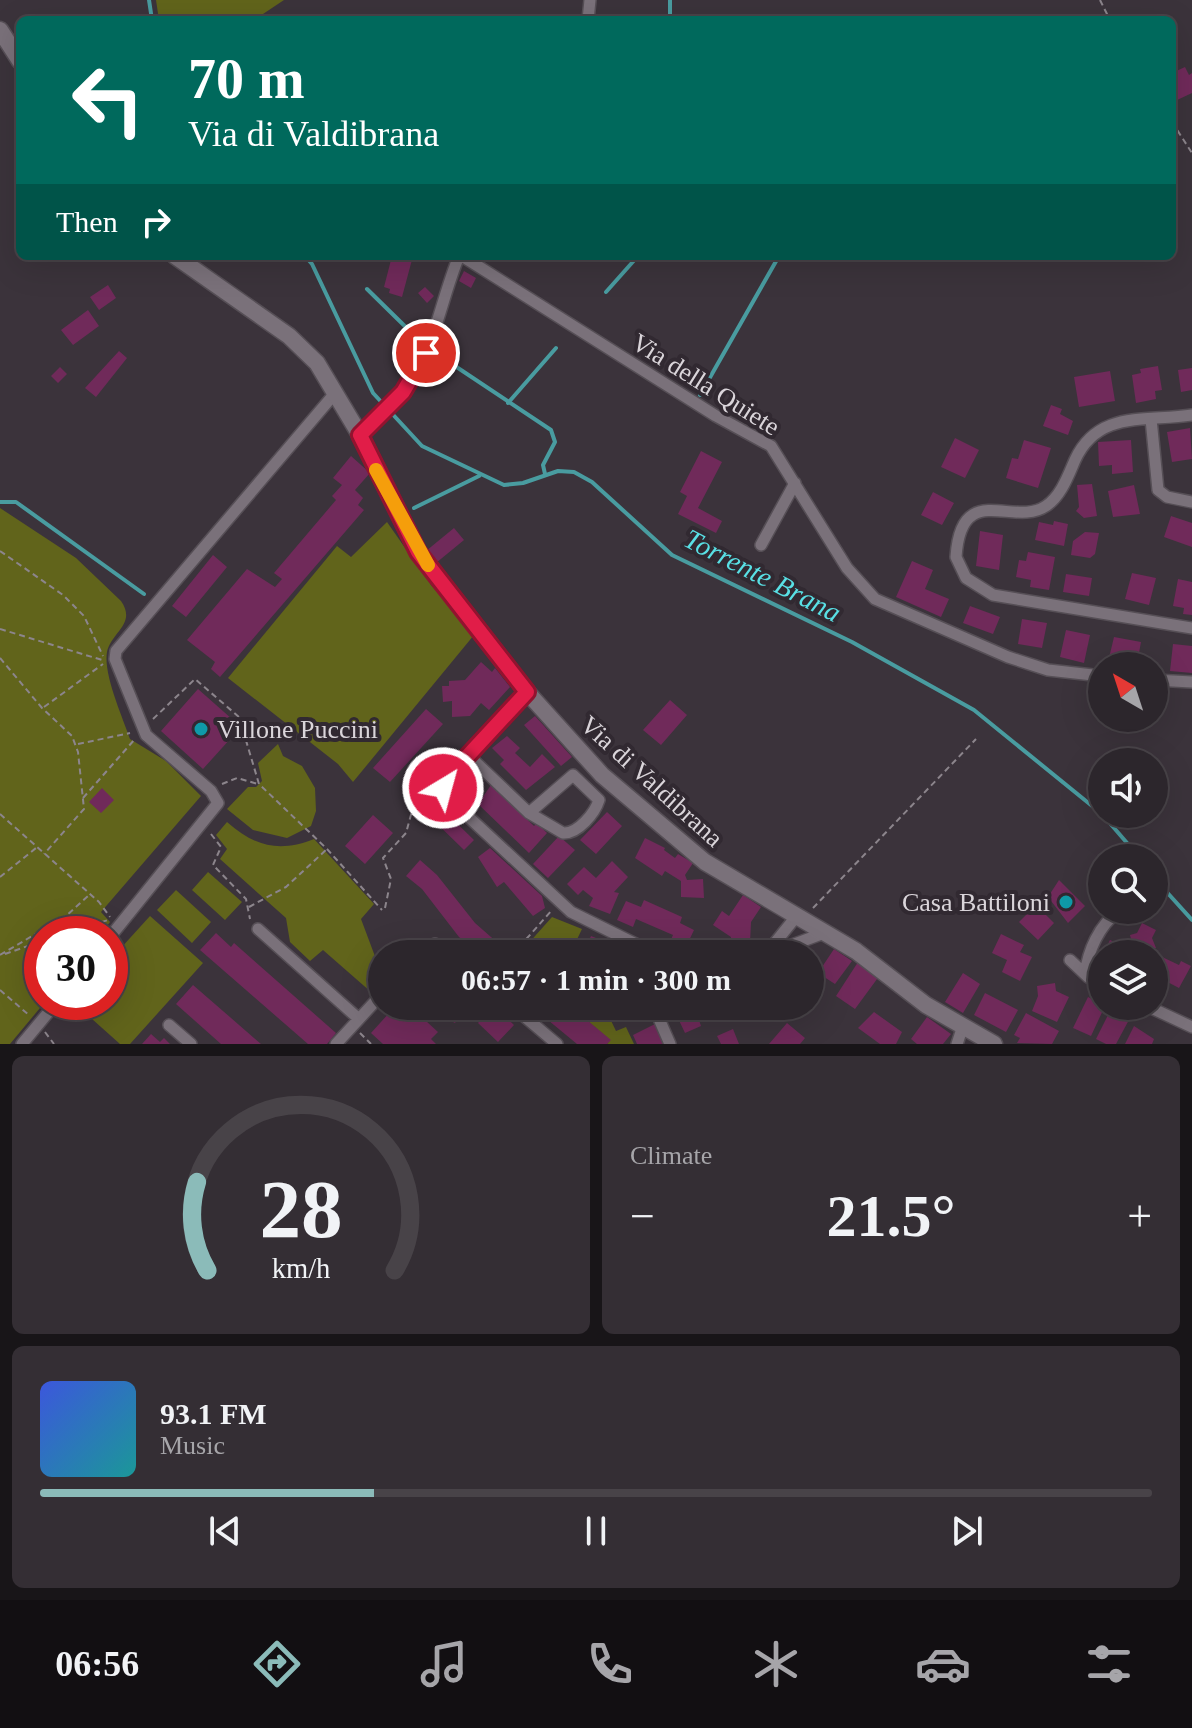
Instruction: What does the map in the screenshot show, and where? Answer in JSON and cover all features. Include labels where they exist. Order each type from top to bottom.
[{"type":"street","points":[[0,30],[16,55]]},
{"type":"street","name":"Via di Valdibrana","points":[[181,260],[298,343],[336,392],[418,552],[527,692],[576,749],[655,822],[705,862],[856,951],[926,1005],[963,1026],[971,1040],[994,1044]]},
{"type":"street","points":[[360,435],[411,382],[430,345],[459,260]]},
{"type":"street","name":"Via della Quiete","points":[[466,260],[716,416],[771,446],[852,575],[875,599],[1008,657],[1048,670],[1088,674]]},
{"type":"street","points":[[128,916],[218,807],[211,791],[142,727],[115,659],[117,648],[336,392]]},
{"type":"street","points":[[1192,415],[1112,424],[1089,435],[1064,484],[1042,508],[1021,512],[989,508],[974,515],[957,545],[957,564],[975,586],[1003,598],[1192,628]]},
{"type":"street","points":[[1151,419],[1157,488],[1167,497],[1192,502]]},
{"type":"street","points":[[761,545],[795,483]]},
{"type":"street","points":[[1168,681],[1192,682]]},
{"type":"street","points":[[527,692],[444,783],[448,800],[558,902],[595,926],[626,940]]},
{"type":"street","points":[[468,755],[529,813],[570,834],[595,809],[599,800],[579,777],[570,776],[529,813]]},
{"type":"street","points":[[780,940],[799,920]]},
{"type":"street","points":[[1085,974],[1092,946],[1106,924]]},
{"type":"street","points":[[258,929],[359,1019]]},
{"type":"street","points":[[805,940],[824,933]]},
{"type":"street","points":[[1070,960],[1088,976]]},
{"type":"street","points":[[336,1044],[368,1009]]},
{"type":"street","points":[[1168,1016],[1192,1027]]},
{"type":"street","points":[[22,1044],[41,1020]]},
{"type":"street","points":[[529,1020],[557,1044]]},
{"type":"street","points":[[660,1020],[670,1044]]},
{"type":"street","points":[[169,1025],[191,1044]]},
{"type":"street","points":[[957,1044],[963,1026]]},
{"type":"path","points":[[1176,128],[1192,153]]},
{"type":"path","points":[[0,551],[54,589],[84,616],[106,661]]},
{"type":"path","points":[[0,629],[106,661]]},
{"type":"path","points":[[0,658],[42,708],[66,729],[76,745],[84,809],[44,854]]},
{"type":"path","points":[[42,708],[106,661]]},
{"type":"path","points":[[83,798],[142,727],[195,679],[239,717],[259,784]]},
{"type":"path","points":[[76,745],[126,734]]},
{"type":"path","points":[[799,920],[976,739]]},
{"type":"path","points":[[211,791],[237,778],[259,784],[384,909],[391,879],[383,858],[406,833],[413,810],[444,783]]},
{"type":"path","points":[[0,814],[90,895],[108,916]]},
{"type":"path","points":[[202,826],[221,847],[213,865],[240,893],[248,907],[250,920],[258,929]]},
{"type":"path","points":[[0,877],[37,848]]},
{"type":"path","points":[[248,907],[286,887],[327,849]]},
{"type":"path","points":[[0,955],[66,916],[90,895]]},
{"type":"path","points":[[525,940],[558,902]]},
{"type":"path","points":[[0,955],[24,947]]},
{"type":"path","points":[[0,990],[38,1024]]},
{"type":"shaded area","points":[[156,0],[284,0],[260,16],[158,16]]},
{"type":"shaded area","name":"Villone Puccini","points":[[0,508],[76,558],[121,601],[125,609],[125,622],[109,645],[107,661],[111,684],[130,739],[166,761],[201,796],[101,912],[105,916],[24,916],[24,1020],[30,1020],[10,1044],[0,1044]]},
{"type":"shaded area","points":[[387,522],[431,585],[474,635],[353,782],[338,764],[228,678],[337,546],[351,557]]},
{"type":"shaded area","points":[[278,744],[283,756],[302,766],[315,788],[316,811],[311,826],[287,838],[253,830],[227,809],[248,787],[256,787],[262,781],[258,763]]},
{"type":"shaded area","points":[[227,822],[247,837],[268,845],[289,846],[314,839],[374,904],[361,919],[369,940],[368,989],[323,950],[310,961],[290,942],[286,918],[220,859],[227,849],[216,835]]},
{"type":"shaded area","points":[[208,872],[242,902],[225,920],[192,890]]},
{"type":"shaded area","points":[[176,890],[211,922],[192,943],[157,910]]},
{"type":"shaded area","points":[[150,916],[203,963],[130,1044],[120,1044],[93,1020],[128,1020],[128,940]]},
{"type":"shaded area","points":[[552,917],[582,929],[577,940],[531,940]]},
{"type":"shaded area","points":[[586,1020],[611,1020],[616,1031],[626,1027],[634,1044],[607,1044],[610,1040]]},
{"type":"building","points":[[1185,67],[1189,75],[1192,73],[1192,93],[1176,101],[1176,71]]},
{"type":"building","points":[[391,260],[412,260],[402,297],[389,293],[390,289],[384,287]]},
{"type":"building","points":[[464,271],[476,278],[471,288],[459,281]]},
{"type":"building","points":[[108,285],[116,298],[99,310],[90,297]]},
{"type":"building","points":[[425,287],[434,296],[427,303],[418,293]]},
{"type":"building","points":[[88,310],[99,326],[73,345],[61,330]]},
{"type":"building","points":[[119,351],[127,358],[96,397],[85,388]]},
{"type":"building","points":[[1158,366],[1162,390],[1155,391],[1156,399],[1136,403],[1132,375],[1141,373],[1140,369]]},
{"type":"building","points":[[60,367],[67,374],[58,383],[51,376]]},
{"type":"building","points":[[1192,368],[1192,390],[1181,392],[1178,370]]},
{"type":"building","points":[[1110,371],[1115,401],[1079,407],[1074,377]]},
{"type":"building","points":[[1051,405],[1062,409],[1060,414],[1073,421],[1068,435],[1043,426]]},
{"type":"building","points":[[1190,428],[1192,459],[1172,462],[1167,432]]},
{"type":"building","points":[[955,438],[979,450],[965,478],[941,467]]},
{"type":"building","points":[[1024,440],[1051,448],[1038,488],[1006,478],[1012,458],[1018,459]]},
{"type":"building","points":[[1131,440],[1133,472],[1112,474],[1112,465],[1099,466],[1098,442]]},
{"type":"building","points":[[701,451],[722,462],[698,508],[722,521],[716,533],[678,514],[687,496],[680,492]]},
{"type":"building","points":[[351,456],[370,473],[355,490],[363,498],[358,505],[364,510],[220,677],[211,669],[215,662],[187,640],[247,569],[275,587],[282,579],[274,573],[336,500],[332,496],[342,485],[333,478]]},
{"type":"building","points":[[1092,484],[1097,516],[1084,518],[1076,511],[1079,507],[1077,485]]},
{"type":"building","points":[[1134,485],[1140,514],[1113,517],[1108,491]]},
{"type":"building","points":[[933,492],[954,503],[942,525],[921,515]]},
{"type":"building","points":[[1171,516],[1192,523],[1192,547],[1164,537]]},
{"type":"building","points":[[1054,521],[1068,524],[1064,546],[1035,540],[1039,522],[1053,525]]},
{"type":"building","points":[[454,528],[464,540],[436,563],[426,551]]},
{"type":"building","points":[[980,531],[1003,535],[999,570],[976,566]]},
{"type":"building","points":[[1085,532],[1099,533],[1095,554],[1090,558],[1071,555],[1073,541]]},
{"type":"building","points":[[1028,552],[1055,557],[1049,590],[1030,587],[1031,580],[1016,577],[1019,560],[1026,561]]},
{"type":"building","points":[[213,555],[227,567],[186,617],[172,606]]},
{"type":"building","points":[[912,561],[933,570],[925,589],[949,599],[941,617],[896,597]]},
{"type":"building","points":[[1132,573],[1156,578],[1149,605],[1125,599]]},
{"type":"building","points":[[1066,574],[1092,578],[1089,596],[1063,592]]},
{"type":"building","points":[[1178,579],[1192,582],[1192,615],[1183,614],[1184,608],[1173,606]]},
{"type":"building","points":[[970,606],[1000,617],[993,634],[963,623]]},
{"type":"building","points":[[1022,619],[1047,623],[1042,648],[1018,644]]},
{"type":"building","points":[[1066,630],[1090,635],[1084,663],[1060,657]]},
{"type":"building","points":[[1114,637],[1141,642],[1139,652],[1110,652]]},
{"type":"building","points":[[1173,644],[1192,646],[1192,673],[1170,671]]},
{"type":"building","points":[[481,662],[492,672],[495,668],[510,687],[489,710],[481,703],[470,716],[452,717],[452,701],[443,702],[442,686],[449,686],[449,681],[465,680]]},
{"type":"building","name":"Villone Puccini","points":[[198,689],[241,727],[203,769],[161,731]]},
{"type":"building","points":[[670,700],[687,715],[661,745],[643,730]]},
{"type":"building","points":[[426,709],[443,724],[390,782],[373,768]]},
{"type":"building","points":[[535,716],[572,757],[561,766],[524,725]]},
{"type":"building","points":[[507,736],[520,748],[515,753],[530,767],[542,754],[555,767],[526,790],[500,764],[504,760],[492,748]]},
{"type":"building","points":[[491,785],[534,826],[537,823],[547,833],[529,853],[478,804]]},
{"type":"building","points":[[102,788],[114,800],[101,813],[89,802]]},
{"type":"building","points":[[435,802],[474,840],[464,850],[425,812]]},
{"type":"building","points":[[607,812],[622,826],[596,854],[580,840]]},
{"type":"building","points":[[373,815],[393,833],[365,864],[345,846]]},
{"type":"building","points":[[559,836],[575,850],[548,878],[533,864]]},
{"type":"building","points":[[645,838],[665,848],[675,858],[678,854],[693,863],[685,875],[687,880],[703,879],[704,898],[681,897],[681,881],[665,871],[662,876],[635,858]]},
{"type":"building","points":[[490,848],[542,896],[545,908],[533,916],[504,882],[497,887],[478,857]]},
{"type":"building","points":[[420,860],[437,875],[475,923],[494,940],[463,940],[422,889],[406,876]]},
{"type":"building","points":[[612,861],[628,877],[614,892],[619,893],[610,914],[589,906],[593,898],[583,890],[578,895],[567,884],[584,867],[596,878]]},
{"type":"building","name":"Casa Battiloni","points":[[1059,880],[1085,906],[1068,923],[1048,897]]},
{"type":"building","points":[[743,895],[761,907],[751,922],[750,940],[731,940],[731,937],[713,925],[722,911],[729,916]]},
{"type":"building","points":[[644,900],[682,917],[680,923],[694,930],[689,940],[671,940],[673,935],[636,919],[633,927],[617,920],[626,901],[641,907]]},
{"type":"building","points":[[1036,905],[1054,923],[1038,940],[1019,922]]},
{"type":"building","points":[[1142,924],[1156,930],[1153,940],[1131,940],[1130,935],[1137,933]]},
{"type":"building","points":[[216,933],[231,947],[234,943],[336,1033],[327,1044],[308,1044],[200,950]]},
{"type":"building","points":[[1001,934],[1024,945],[1020,952],[1032,957],[1020,981],[1002,972],[1007,960],[992,953]]},
{"type":"building","points":[[834,949],[852,961],[835,984],[824,977],[824,964]]},
{"type":"building","points":[[860,959],[880,975],[855,1009],[836,996]]},
{"type":"building","points":[[1168,960],[1191,966],[1179,988],[1168,982]]},
{"type":"building","points":[[963,973],[980,984],[963,1013],[945,1002]]},
{"type":"building","points":[[1055,983],[1056,991],[1069,997],[1057,1022],[1032,1011],[1038,996],[1037,986]]},
{"type":"building","points":[[193,985],[261,1044],[221,1044],[176,1004]]},
{"type":"building","points":[[985,993],[1018,1010],[1006,1032],[974,1015]]},
{"type":"building","points":[[1088,997],[1088,1020],[1098,1020],[1091,1036],[1073,1028]]},
{"type":"building","points":[[874,1012],[902,1032],[896,1044],[880,1044],[858,1028]]},
{"type":"building","points":[[1026,1013],[1059,1031],[1052,1044],[1017,1043],[1020,1038],[1014,1035]]},
{"type":"building","points":[[927,1017],[951,1034],[943,1044],[917,1044],[911,1039]]},
{"type":"building","points":[[383,1020],[425,1020],[438,1032],[431,1039],[436,1044],[383,1044],[371,1033]]},
{"type":"building","points":[[481,1020],[509,1020],[514,1025],[498,1042],[478,1023]]},
{"type":"building","points":[[548,1020],[587,1020],[611,1040],[607,1044],[577,1044]]},
{"type":"building","points":[[679,1020],[699,1020],[701,1026],[685,1033]]},
{"type":"building","points":[[1106,1020],[1129,1020],[1116,1044],[1106,1044],[1096,1039]]},
{"type":"building","points":[[787,1023],[805,1038],[800,1044],[769,1044]]},
{"type":"building","points":[[655,1024],[663,1044],[637,1044],[633,1035]]},
{"type":"building","points":[[1134,1026],[1154,1039],[1152,1044],[1125,1044]]},
{"type":"building","points":[[733,1029],[739,1044],[721,1044],[717,1036]]},
{"type":"building","points":[[151,1034],[160,1042],[164,1038],[170,1044],[142,1044]]},
{"type":"waterway","name":"Torrente Brana","points":[[149,0],[151,16]]},
{"type":"waterway","points":[[670,0],[670,16]]},
{"type":"waterway","name":"Torrente Brana","points":[[308,260],[373,393],[422,446],[504,485],[523,483],[558,471],[574,472],[592,482],[672,555],[852,642],[974,710],[1088,803]]},
{"type":"waterway","points":[[606,292],[634,260]]},
{"type":"waterway","points":[[700,395],[777,260]]},
{"type":"waterway","points":[[367,289],[422,343]]},
{"type":"waterway","points":[[508,403],[556,348]]},
{"type":"waterway","points":[[437,354],[551,430],[555,442],[543,465],[545,474]]},
{"type":"waterway","points":[[414,508],[479,476]]},
{"type":"waterway","points":[[0,502],[16,502],[144,594]]},
{"type":"waterway","name":"Torrente Brana","points":[[1114,828],[1128,844]]},
{"type":"waterway","name":"Torrente Brana","points":[[1168,893],[1192,920]]},
{"type":"slow traffic","points":[[376,470],[418,552],[428,565]]},
{"type":"place","name":"Villone Puccini","points":[[201,729]]},
{"type":"place","name":"Casa Battiloni","points":[[1066,902]]},
{"type":"route","points":[[426,353],[403,392],[360,435],[418,552],[527,692],[450,775],[443,788]]}]
